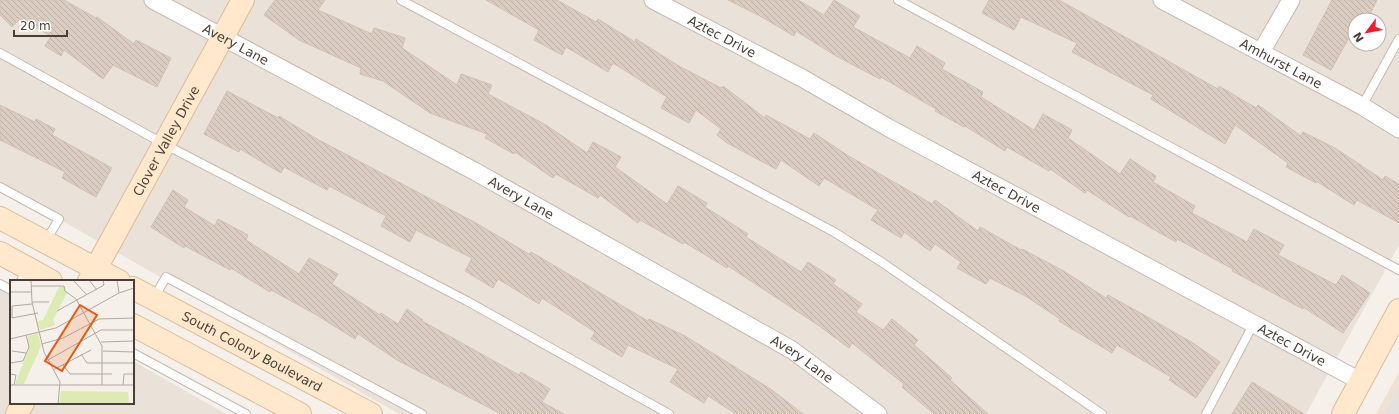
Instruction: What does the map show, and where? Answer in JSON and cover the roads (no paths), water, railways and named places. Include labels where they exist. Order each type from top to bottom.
[{"type":"main road","name":"Clover Valley Drive","points":[[92,275],[243,0]]},
{"type":"main road","points":[[0,218],[45,242],[92,275],[114,280]]},
{"type":"main road","points":[[0,253],[24,275],[46,280]]},
{"type":"main road","name":"South Colony Boulevard","points":[[134,288],[371,414]]},
{"type":"main road","points":[[1343,414],[1399,310]]},
{"type":"main road","points":[[134,329],[300,414]]},
{"type":"main road","points":[[17,414],[22,404]]},
{"type":"street","name":"Avery Lane","points":[[153,0],[476,172],[785,346],[878,414]]},
{"type":"street","name":"Aztec Drive","points":[[653,0],[802,78],[889,128],[1360,381]]},
{"type":"street","name":"Amhurst Lane","points":[[1162,0],[1362,106],[1399,129]]},
{"type":"street","points":[[1262,52],[1291,0]]},
{"type":"lane","points":[[401,0],[834,232],[880,261],[1102,414]]},
{"type":"lane","points":[[898,0],[1399,270]]},
{"type":"lane","points":[[1362,106],[1399,39]]},
{"type":"lane","points":[[0,53],[164,144],[466,302],[669,414]]},
{"type":"lane","points":[[0,187],[59,219],[45,242]]},
{"type":"lane","points":[[154,298],[166,277],[422,414]]},
{"type":"lane","points":[[0,284],[10,289]]},
{"type":"lane","points":[[1206,414],[1254,323]]},
{"type":"lane","points":[[134,354],[246,414]]}]
